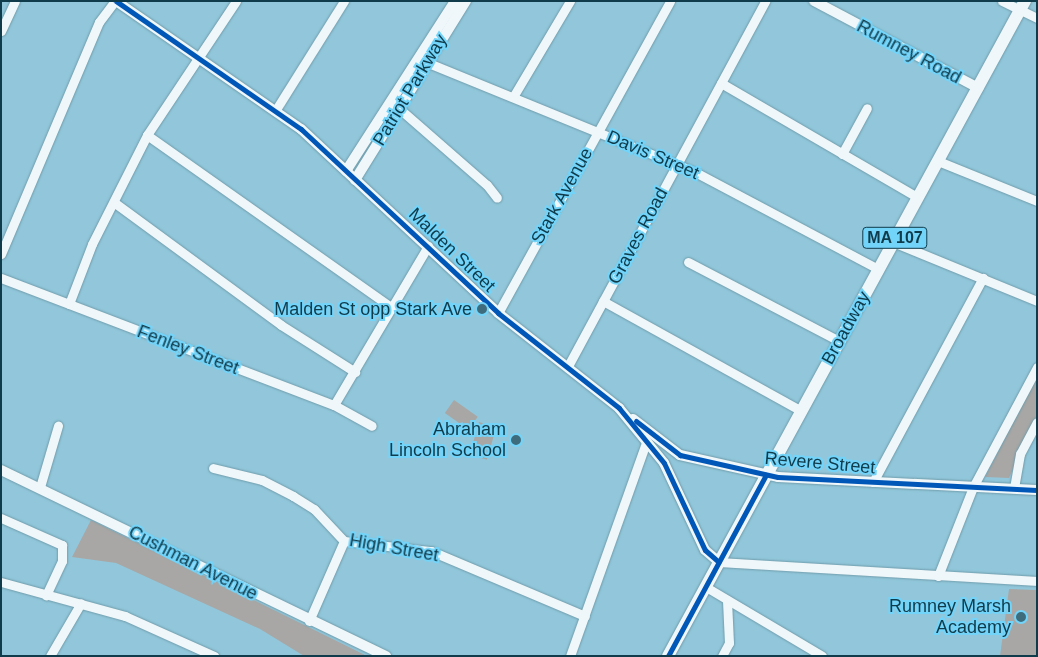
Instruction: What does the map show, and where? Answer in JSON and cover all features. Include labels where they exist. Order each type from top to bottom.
[{"type":"main road","name":"Broadway","points":[[668,656],[800,410],[1023,6]]},
{"type":"street","points":[[1,31],[15,1]]},
{"type":"street","points":[[1,254],[98,22],[116,1]]},
{"type":"street","name":"Malden Street","points":[[116,1],[199,56],[275,111],[356,180],[498,313],[568,366],[619,408],[664,463],[705,550],[719,562]]},
{"type":"street","points":[[70,304],[92,244],[115,203],[147,135],[236,1]]},
{"type":"street","points":[[275,111],[344,1]]},
{"type":"street","name":"Patriot Parkway","points":[[356,180],[395,105],[423,60],[455,1]]},
{"type":"street","name":"Patriot Parkway","points":[[423,60],[466,1]]},
{"type":"street","points":[[513,98],[570,1]]},
{"type":"street","name":"Stark Avenue","points":[[498,313],[670,1]]},
{"type":"street","name":"Graves Road","points":[[568,366],[765,1]]},
{"type":"street","name":"Rumney Road","points":[[814,1],[978,88]]},
{"type":"street","points":[[1002,1],[1023,6],[1037,18]]},
{"type":"street","name":"Davis Street","points":[[423,60],[676,164],[878,269]]},
{"type":"street","points":[[720,83],[917,197]]},
{"type":"street","points":[[395,105],[497,198]]},
{"type":"street","name":"Patriot Parkway","points":[[346,171],[395,105]]},
{"type":"street","points":[[842,154],[867,108]]},
{"type":"street","points":[[147,135],[392,308]]},
{"type":"street","points":[[938,161],[1037,201]]},
{"type":"street","points":[[115,203],[281,325],[354,372]]},
{"type":"street","points":[[893,242],[1037,301]]},
{"type":"street","points":[[334,405],[428,246]]},
{"type":"street","points":[[688,262],[839,341]]},
{"type":"street","name":"Fenley Street","points":[[1,278],[334,405],[372,426]]},
{"type":"street","points":[[873,482],[983,278]]},
{"type":"street","points":[[603,301],[800,410]]},
{"type":"street","points":[[938,576],[973,487],[1037,367]]},
{"type":"street","name":"Revere Street","points":[[619,408],[680,455],[766,475],[1037,490]]},
{"type":"street","points":[[1014,488],[1020,454],[1037,422]]},
{"type":"street","points":[[40,487],[58,426]]},
{"type":"street","points":[[570,656],[646,442]]},
{"type":"street","name":"High Street","points":[[213,468],[262,480],[293,496],[314,509],[344,541],[440,554],[585,616]]},
{"type":"street","name":"Cushman Avenue","points":[[1,470],[40,487],[309,621],[386,656]]},
{"type":"street","points":[[1,518],[62,546],[62,561],[46,595]]},
{"type":"street","points":[[309,621],[344,541]]},
{"type":"street","points":[[719,562],[1037,581]]},
{"type":"street","points":[[1,582],[125,616],[214,656]]},
{"type":"street","points":[[706,587],[822,656]]},
{"type":"street","points":[[722,656],[729,643],[728,600]]},
{"type":"street","points":[[50,656],[81,603]]},
{"type":"shaded area","points":[[1037,376],[1037,415],[1009,478],[985,477]]},
{"type":"shaded area","points":[[454,400],[478,417],[469,430],[445,413]]},
{"type":"shaded area","points":[[479,422],[496,427],[487,460],[470,455]]},
{"type":"shaded area","points":[[91,520],[367,656],[304,656],[260,629],[116,563],[72,557]]},
{"type":"shaded area","name":"Rumney Marsh Academy","points":[[1009,589],[1037,590],[1037,656],[1000,656]]},
{"type":"cycle path","points":[[116,1],[301,129],[498,313],[619,408],[664,463],[705,550],[719,562]]},
{"type":"cycle path","points":[[636,421],[680,455],[778,477],[1037,490]]},
{"type":"cycle path","points":[[668,656],[766,475]]},
{"type":"place","name":"Malden St opp Stark Ave","points":[[482,309]]},
{"type":"place","name":"Abraham Lincoln School","points":[[516,440]]},
{"type":"place","name":"Rumney Marsh Academy","points":[[1021,617]]}]
